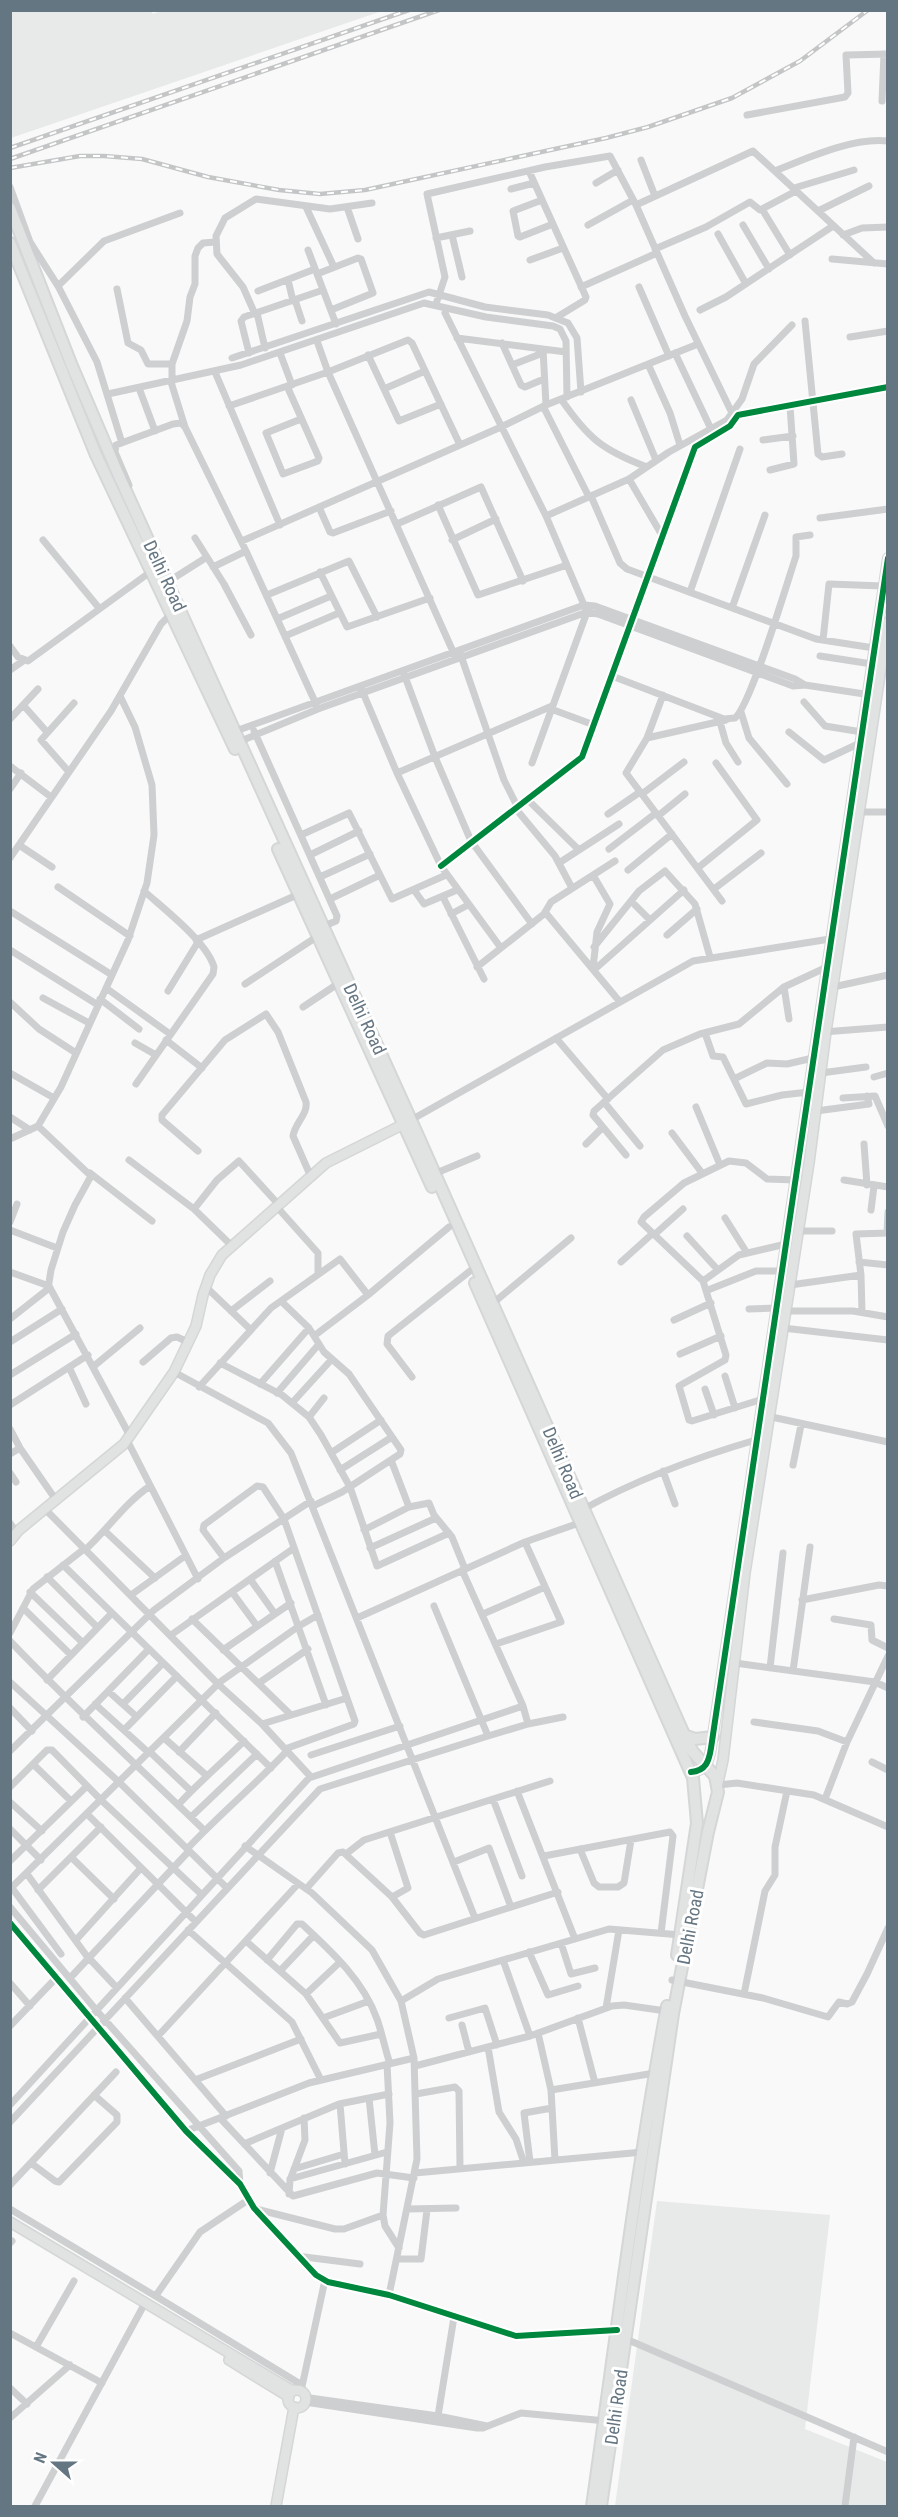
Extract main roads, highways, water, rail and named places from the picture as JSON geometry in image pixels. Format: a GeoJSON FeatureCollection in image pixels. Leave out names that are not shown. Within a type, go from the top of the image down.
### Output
{"type":"FeatureCollection","features":[{"type":"Feature","properties":{"kind":"main road"},"geometry":{"type":"LineString","coordinates":[[10,208],[72,366],[116,469],[128,510]]}},
{"type":"Feature","properties":{"kind":"main road"},"geometry":{"type":"LineString","coordinates":[[10,243],[103,469],[128,510],[234,738],[299,894],[320,931],[339,983],[407,1122],[449,1227],[581,1517],[691,1772],[697,1811],[676,1981],[666,2011],[655,2073],[617,2330],[609,2421],[592,2506]]}},
{"type":"Feature","properties":{"kind":"main road","name":"Delhi Road"},"geometry":{"type":"LineString","coordinates":[[234,738],[407,1122],[434,1174],[544,1417],[581,1517],[684,1735],[693,1752],[706,1765],[718,1784],[676,1981],[626,2339],[609,2421],[601,2506]]}},
{"type":"Feature","properties":{"kind":"main road"},"geometry":{"type":"LineString","coordinates":[[684,1735],[695,1739],[713,1737]]}},
{"type":"Feature","properties":{"kind":"main road"},"geometry":{"type":"LineString","coordinates":[[697,1811],[713,1811]]}},
{"type":"Feature","properties":{"kind":"railway"},"geometry":{"type":"LineString","coordinates":[[10,148],[409,10]]}},
{"type":"Feature","properties":{"kind":"railway"},"geometry":{"type":"LineString","coordinates":[[10,159],[439,10]]}},
{"type":"Feature","properties":{"kind":"railway"},"geometry":{"type":"LineString","coordinates":[[10,168],[80,156],[104,156],[142,159],[208,177],[279,190],[320,194],[365,190],[606,138],[648,127],[732,98],[800,61],[868,10]]}}]}
